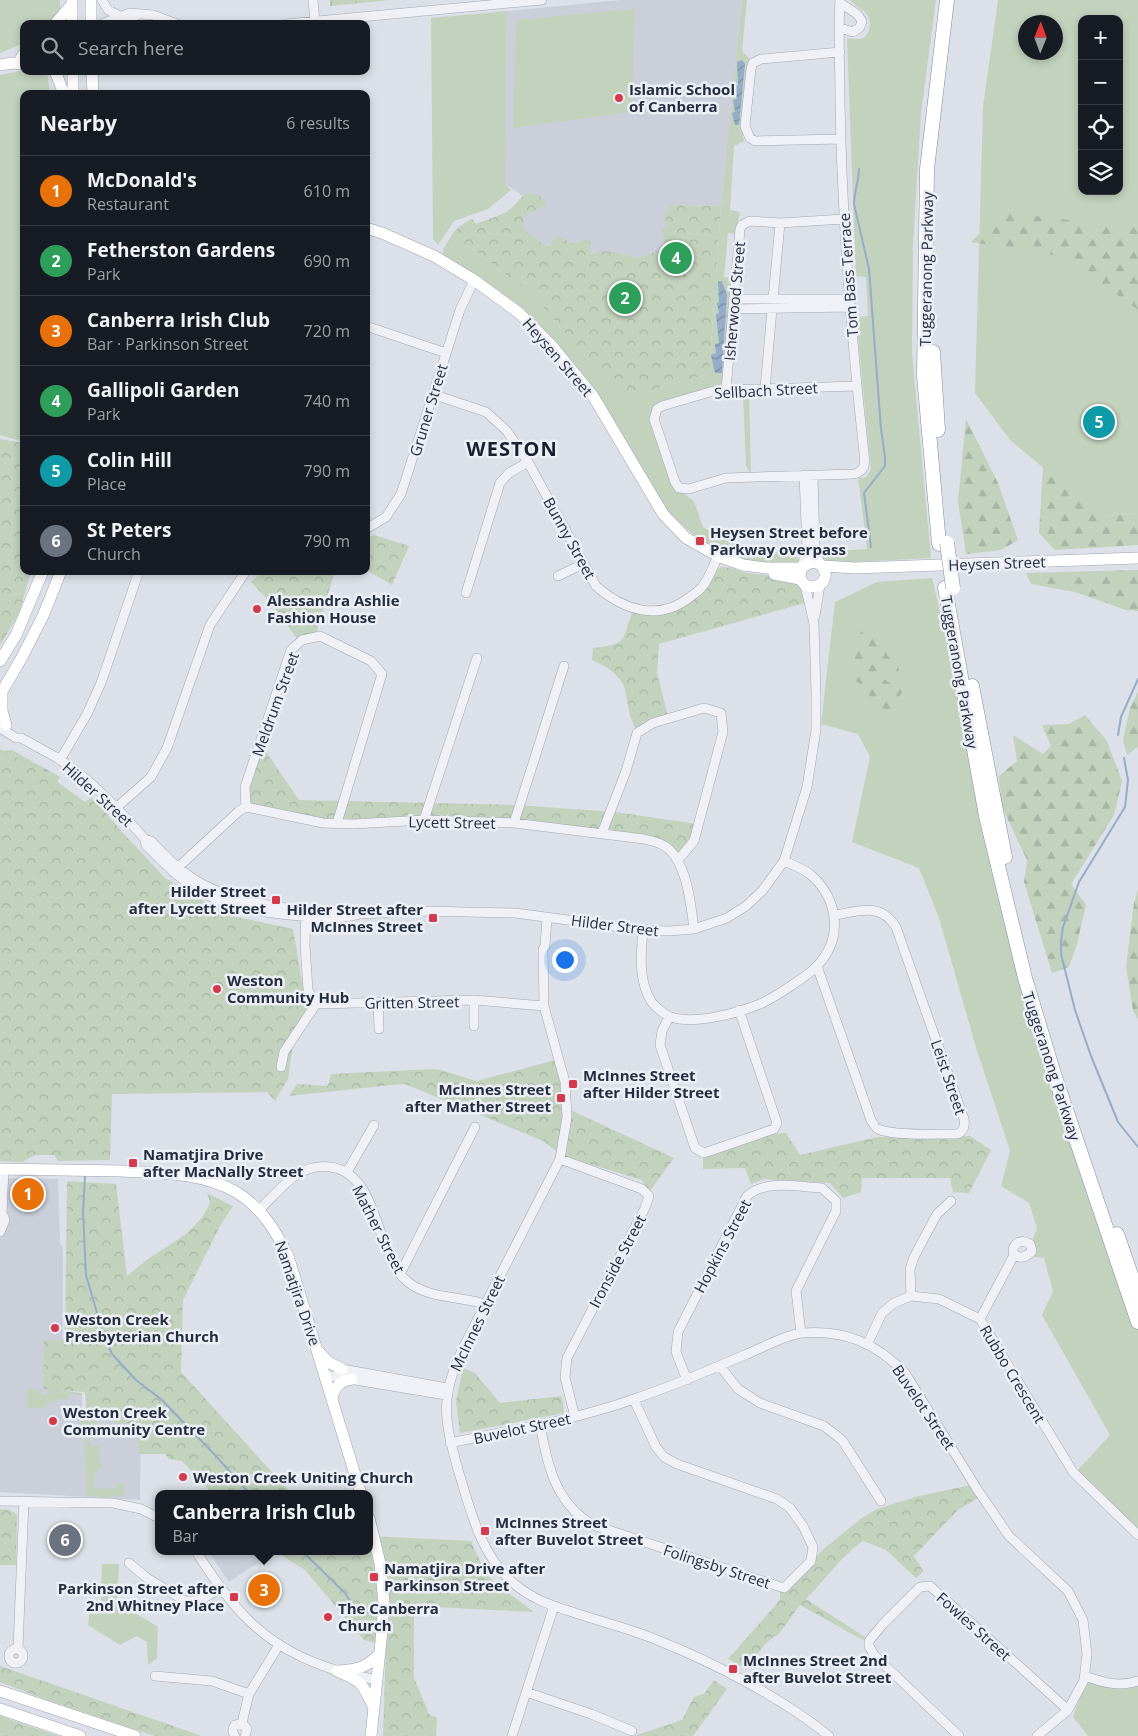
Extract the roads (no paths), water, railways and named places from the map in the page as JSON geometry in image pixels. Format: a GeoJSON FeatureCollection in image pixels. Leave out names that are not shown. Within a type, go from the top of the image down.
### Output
{"type":"FeatureCollection","features":[{"type":"Feature","properties":{"kind":"highway","name":"Tuggeranong Parkway"},"geometry":{"type":"LineString","coordinates":[[946,0],[927,169],[924,376],[949,588],[986,816],[1025,978],[1060,1092],[1138,1322]]}},
{"type":"Feature","properties":{"kind":"highway","name":"Tuggeranong Parkway"},"geometry":{"type":"LineString","coordinates":[[943,544],[932,343],[936,166],[955,0]]}},
{"type":"Feature","properties":{"kind":"highway","name":"Tuggeranong Parkway"},"geometry":{"type":"LineString","coordinates":[[949,588],[1007,869],[1033,977],[1076,1113],[1138,1294]]}},
{"type":"Feature","properties":{"kind":"main road"},"geometry":{"type":"LineString","coordinates":[[91,0],[91,20]]}},
{"type":"Feature","properties":{"kind":"main road"},"geometry":{"type":"LineString","coordinates":[[58,20],[72,2]]}},
{"type":"Feature","properties":{"kind":"main road"},"geometry":{"type":"LineString","coordinates":[[72,2],[72,20]]}},
{"type":"Feature","properties":{"kind":"main road"},"geometry":{"type":"LineString","coordinates":[[0,65],[20,59]]}},
{"type":"Feature","properties":{"kind":"main road"},"geometry":{"type":"LineString","coordinates":[[57,75],[62,90]]}},
{"type":"Feature","properties":{"kind":"main road"},"geometry":{"type":"LineString","coordinates":[[73,75],[73,90]]}},
{"type":"Feature","properties":{"kind":"main road"},"geometry":{"type":"LineString","coordinates":[[92,75],[93,90]]}},
{"type":"Feature","properties":{"kind":"main road","name":"Heysen Street"},"geometry":{"type":"LineString","coordinates":[[370,229],[434,256],[474,280],[519,313],[552,346],[593,396],[663,514],[700,551],[754,572],[802,574],[813,587],[855,568]]}},
{"type":"Feature","properties":{"kind":"main road","name":"Heysen Street"},"geometry":{"type":"LineString","coordinates":[[802,574],[810,562],[821,565],[855,568],[1138,558]]}},
{"type":"Feature","properties":{"kind":"main road"},"geometry":{"type":"LineString","coordinates":[[821,565],[826,574],[822,583]]}},
{"type":"Feature","properties":{"kind":"main road"},"geometry":{"type":"LineString","coordinates":[[0,661],[16,635],[41,575]]}},
{"type":"Feature","properties":{"kind":"main road"},"geometry":{"type":"LineString","coordinates":[[2,727],[1,693],[43,616],[59,575]]}},
{"type":"Feature","properties":{"kind":"main road","name":"Namatjira Drive"},"geometry":{"type":"LineString","coordinates":[[2,1169],[95,1170],[187,1175],[222,1185],[238,1193],[259,1210],[277,1234],[288,1256],[360,1490]]}},
{"type":"Feature","properties":{"kind":"main road"},"geometry":{"type":"LineString","coordinates":[[318,1350],[328,1362],[342,1369]]}},
{"type":"Feature","properties":{"kind":"main road"},"geometry":{"type":"LineString","coordinates":[[332,1399],[333,1393],[341,1382],[352,1378]]}},
{"type":"Feature","properties":{"kind":"main road"},"geometry":{"type":"LineString","coordinates":[[371,1736],[384,1602],[380,1563],[373,1534]]}},
{"type":"Feature","properties":{"kind":"main road"},"geometry":{"type":"LineString","coordinates":[[337,1671],[363,1668],[380,1654]]}},
{"type":"Feature","properties":{"kind":"main road"},"geometry":{"type":"LineString","coordinates":[[337,1671],[358,1680],[366,1688],[374,1708]]}},
{"type":"Feature","properties":{"kind":"main road"},"geometry":{"type":"LineString","coordinates":[[0,1691],[135,1736]]}},
{"type":"Feature","properties":{"kind":"main road"},"geometry":{"type":"LineString","coordinates":[[0,1709],[80,1736]]}},
{"type":"Feature","properties":{"kind":"street"},"geometry":{"type":"LineString","coordinates":[[102,0],[108,10],[120,20],[130,13],[153,15],[166,20]]}},
{"type":"Feature","properties":{"kind":"street"},"geometry":{"type":"LineString","coordinates":[[314,0],[315,20]]}},
{"type":"Feature","properties":{"kind":"street"},"geometry":{"type":"LineString","coordinates":[[326,20],[542,0]]}},
{"type":"Feature","properties":{"kind":"street","name":"Tom Bass Terrace"},"geometry":{"type":"LineString","coordinates":[[840,2],[857,14],[862,21],[860,28],[853,32],[840,28]]}},
{"type":"Feature","properties":{"kind":"street","name":"Tom Bass Terrace"},"geometry":{"type":"LineString","coordinates":[[808,475],[854,474],[864,468],[844,219],[841,139],[840,2]]}},
{"type":"Feature","properties":{"kind":"street"},"geometry":{"type":"LineString","coordinates":[[840,52],[761,59],[753,62],[746,126],[750,138],[755,141],[841,139]]}},
{"type":"Feature","properties":{"kind":"street","name":"Isherwood Street"},"geometry":{"type":"LineString","coordinates":[[726,390],[740,229],[742,225],[750,221],[780,223],[844,219]]}},
{"type":"Feature","properties":{"kind":"street"},"geometry":{"type":"LineString","coordinates":[[765,389],[780,223]]}},
{"type":"Feature","properties":{"kind":"street","name":"Gruner Street"},"geometry":{"type":"LineString","coordinates":[[370,527],[386,517],[401,494],[460,310],[474,280]]}},
{"type":"Feature","properties":{"kind":"street"},"geometry":{"type":"LineString","coordinates":[[734,299],[772,304]]}},
{"type":"Feature","properties":{"kind":"street"},"geometry":{"type":"LineString","coordinates":[[733,309],[772,304],[850,303]]}},
{"type":"Feature","properties":{"kind":"street"},"geometry":{"type":"LineString","coordinates":[[370,327],[446,353]]}},
{"type":"Feature","properties":{"kind":"street","name":"Sellbach Street"},"geometry":{"type":"LineString","coordinates":[[808,475],[726,478],[688,489],[679,488],[675,482],[654,419],[657,409],[710,392],[726,390],[857,386]]}},
{"type":"Feature","properties":{"kind":"street","name":"Bunny Street"},"geometry":{"type":"LineString","coordinates":[[432,394],[486,412],[507,431],[528,462],[596,586],[610,598],[630,608],[649,612],[668,609],[683,603],[702,587],[717,559]]}},
{"type":"Feature","properties":{"kind":"street"},"geometry":{"type":"LineString","coordinates":[[466,593],[500,483],[508,473],[528,462]]}},
{"type":"Feature","properties":{"kind":"street"},"geometry":{"type":"LineString","coordinates":[[808,475],[815,548],[821,565]]}},
{"type":"Feature","properties":{"kind":"street"},"geometry":{"type":"LineString","coordinates":[[802,574],[807,548],[808,475]]}},
{"type":"Feature","properties":{"kind":"street"},"geometry":{"type":"LineString","coordinates":[[558,576],[583,564]]}},
{"type":"Feature","properties":{"kind":"street","name":"Hilder Street"},"geometry":{"type":"LineString","coordinates":[[802,574],[814,624]]}},
{"type":"Feature","properties":{"kind":"street"},"geometry":{"type":"LineString","coordinates":[[60,760],[87,714],[101,682],[138,575]]}},
{"type":"Feature","properties":{"kind":"street"},"geometry":{"type":"LineString","coordinates":[[117,807],[151,777],[167,748],[210,625],[243,575]]}},
{"type":"Feature","properties":{"kind":"street","name":"Hilder Street"},"geometry":{"type":"LineString","coordinates":[[2,727],[20,735],[60,760],[117,807],[145,839],[146,845],[198,890],[233,906],[305,913],[349,910],[359,914],[423,910],[515,913],[643,930],[669,931],[694,929],[727,918],[746,906],[762,891],[784,861],[808,787],[816,730],[814,624],[822,583]]}},
{"type":"Feature","properties":{"kind":"street","name":"Meldrum Street"},"geometry":{"type":"LineString","coordinates":[[246,807],[244,787],[292,650],[302,640],[320,636],[371,661],[382,674],[337,823]]}},
{"type":"Feature","properties":{"kind":"street"},"geometry":{"type":"LineString","coordinates":[[424,820],[477,658]]}},
{"type":"Feature","properties":{"kind":"street"},"geometry":{"type":"LineString","coordinates":[[514,823],[564,666]]}},
{"type":"Feature","properties":{"kind":"street"},"geometry":{"type":"LineString","coordinates":[[602,833],[626,771],[636,733],[652,723],[704,708],[720,713],[723,732],[694,841],[678,860]]}},
{"type":"Feature","properties":{"kind":"street"},"geometry":{"type":"LineString","coordinates":[[175,870],[246,807]]}},
{"type":"Feature","properties":{"kind":"street","name":"Lycett Street"},"geometry":{"type":"LineString","coordinates":[[246,807],[323,823],[424,820],[514,823],[602,833],[660,843],[668,848],[678,860],[686,886],[694,929]]}},
{"type":"Feature","properties":{"kind":"street"},"geometry":{"type":"LineString","coordinates":[[643,930],[642,979],[652,1002],[669,1017],[686,1020],[709,1018],[761,1004],[817,966],[826,954],[836,924],[835,915],[824,889],[810,874],[784,861]]}},
{"type":"Feature","properties":{"kind":"street","name":"Leist Street"},"geometry":{"type":"LineString","coordinates":[[817,966],[871,1120],[875,1126],[878,1129],[895,1132],[958,1134],[962,1131],[964,1119],[896,927],[890,918],[880,912],[869,910],[835,915]]}},
{"type":"Feature","properties":{"kind":"street"},"geometry":{"type":"LineString","coordinates":[[281,1067],[284,1052],[316,1004],[308,990],[305,913]]}},
{"type":"Feature","properties":{"kind":"street","name":"McInnes Street"},"geometry":{"type":"LineString","coordinates":[[543,916],[545,946],[543,950],[544,1006],[565,1082],[567,1117],[565,1136],[560,1159],[455,1362],[447,1392],[446,1414],[450,1443],[474,1521],[489,1555],[517,1586],[537,1600],[656,1640],[702,1660],[776,1700],[829,1736]]}},
{"type":"Feature","properties":{"kind":"street"},"geometry":{"type":"LineString","coordinates":[[474,1000],[474,1026]]}},
{"type":"Feature","properties":{"kind":"street","name":"Gritten Street"},"geometry":{"type":"LineString","coordinates":[[316,1004],[474,1000],[544,1006]]}},
{"type":"Feature","properties":{"kind":"street"},"geometry":{"type":"LineString","coordinates":[[378,1002],[379,1029]]}},
{"type":"Feature","properties":{"kind":"street"},"geometry":{"type":"LineString","coordinates":[[669,1017],[662,1031],[660,1045],[696,1148],[704,1153],[774,1129],[778,1123],[739,1010]]}},
{"type":"Feature","properties":{"kind":"street"},"geometry":{"type":"LineString","coordinates":[[347,1172],[374,1125]]}},
{"type":"Feature","properties":{"kind":"street"},"geometry":{"type":"LineString","coordinates":[[400,1274],[476,1127]]}},
{"type":"Feature","properties":{"kind":"street","name":"Ironside Street"},"geometry":{"type":"LineString","coordinates":[[560,1159],[642,1189],[649,1196],[645,1208],[567,1358],[565,1377],[575,1417]]}},
{"type":"Feature","properties":{"kind":"street","name":"Mather Street"},"geometry":{"type":"LineString","coordinates":[[259,1210],[294,1176],[308,1168],[325,1166],[347,1172],[359,1183],[366,1195],[387,1249],[400,1274],[407,1281],[420,1290],[474,1300],[485,1304]]}},
{"type":"Feature","properties":{"kind":"street"},"geometry":{"type":"LineString","coordinates":[[2,1169],[2,1221]]}},
{"type":"Feature","properties":{"kind":"street","name":"Hopkins Street"},"geometry":{"type":"LineString","coordinates":[[687,1380],[676,1352],[678,1332],[747,1196],[753,1191],[766,1186],[822,1188],[836,1201],[836,1212],[796,1291],[802,1333]]}},
{"type":"Feature","properties":{"kind":"street"},"geometry":{"type":"LineString","coordinates":[[868,1343],[882,1313],[894,1303],[911,1296],[910,1269],[914,1257],[937,1214],[951,1201]]}},
{"type":"Feature","properties":{"kind":"street"},"geometry":{"type":"LineString","coordinates":[[980,1319],[1014,1255]]}},
{"type":"Feature","properties":{"kind":"street","name":"Rubbo Crescent"},"geometry":{"type":"LineString","coordinates":[[911,1296],[939,1299],[980,1319],[1073,1472],[1138,1535]]}},
{"type":"Feature","properties":{"kind":"street","name":"Buvelot Street"},"geometry":{"type":"LineString","coordinates":[[450,1443],[575,1417],[634,1400],[687,1380],[774,1342],[802,1333],[845,1336],[868,1343],[891,1359],[905,1373],[977,1489],[1009,1536],[1068,1591],[1083,1620],[1086,1654],[1085,1676],[1077,1696],[1068,1710],[1037,1736]]}},
{"type":"Feature","properties":{"kind":"street"},"geometry":{"type":"LineString","coordinates":[[720,1366],[738,1389],[760,1403],[824,1426],[842,1440],[881,1501]]}},
{"type":"Feature","properties":{"kind":"street"},"geometry":{"type":"LineString","coordinates":[[323,1370],[342,1369],[447,1392]]}},
{"type":"Feature","properties":{"kind":"street"},"geometry":{"type":"LineString","coordinates":[[323,1370],[352,1378],[447,1392]]}},
{"type":"Feature","properties":{"kind":"street","name":"Folingsby Street"},"geometry":{"type":"LineString","coordinates":[[540,1424],[546,1459],[555,1485],[574,1511],[583,1519],[593,1525],[784,1588],[811,1561],[813,1547],[803,1526],[790,1508],[777,1499],[678,1464],[664,1456],[656,1447],[634,1400]]}},
{"type":"Feature","properties":{"kind":"street"},"geometry":{"type":"LineString","coordinates":[[0,1501],[113,1503],[141,1509],[155,1516]]}},
{"type":"Feature","properties":{"kind":"street"},"geometry":{"type":"LineString","coordinates":[[18,1648],[24,1501]]}},
{"type":"Feature","properties":{"kind":"street"},"geometry":{"type":"LineString","coordinates":[[199,1555],[234,1606],[262,1632],[279,1644],[296,1655],[337,1671],[377,1680]]}},
{"type":"Feature","properties":{"kind":"street"},"geometry":{"type":"LineString","coordinates":[[129,1563],[147,1578],[186,1601],[200,1600],[220,1588]]}},
{"type":"Feature","properties":{"kind":"street","name":"Fowles Street"},"geometry":{"type":"LineString","coordinates":[[959,1736],[874,1655],[869,1646],[869,1641],[882,1625],[920,1587],[930,1586],[1068,1710]]}},
{"type":"Feature","properties":{"kind":"street"},"geometry":{"type":"LineString","coordinates":[[512,1736],[554,1606]]}},
{"type":"Feature","properties":{"kind":"street"},"geometry":{"type":"LineString","coordinates":[[242,1723],[249,1694],[279,1644]]}},
{"type":"Feature","properties":{"kind":"street"},"geometry":{"type":"LineString","coordinates":[[155,1676],[212,1681],[249,1694]]}},
{"type":"Feature","properties":{"kind":"street"},"geometry":{"type":"LineString","coordinates":[[1085,1676],[1104,1683],[1124,1685],[1138,1681]]}},
{"type":"Feature","properties":{"kind":"street"},"geometry":{"type":"LineString","coordinates":[[526,1692],[591,1714],[632,1731]]}},
{"type":"Feature","properties":{"kind":"street"},"geometry":{"type":"LineString","coordinates":[[235,1736],[233,1728],[238,1723],[242,1723]]}},
{"type":"Feature","properties":{"kind":"street"},"geometry":{"type":"LineString","coordinates":[[242,1723],[247,1729],[245,1736]]}},
{"type":"Feature","properties":{"kind":"water"},"geometry":{"type":"Polygon","coordinates":[[[742,60],[745,64],[739,125],[735,125],[732,113],[735,112],[733,100],[737,99],[735,86],[738,85],[737,62],[742,60]]]}},
{"type":"Feature","properties":{"kind":"water"},"geometry":{"type":"Polygon","coordinates":[[[722,281],[727,295],[722,373],[715,373],[711,355],[716,353],[715,344],[719,343],[716,314],[719,313],[717,303],[719,302],[718,282],[722,281]]]}},
{"type":"Feature","properties":{"kind":"waterway"},"geometry":{"type":"LineString","coordinates":[[859,169],[854,204],[869,269],[881,429],[885,457],[885,466],[864,493],[871,547]]}},
{"type":"Feature","properties":{"kind":"waterway"},"geometry":{"type":"LineString","coordinates":[[1118,735],[1121,717],[1138,679]]}},
{"type":"Feature","properties":{"kind":"waterway"},"geometry":{"type":"LineString","coordinates":[[1124,758],[1128,780],[1125,807],[1079,882],[1063,927],[1061,954],[1075,1010],[1091,1056],[1118,1122],[1138,1147]]}},
{"type":"Feature","properties":{"kind":"waterway"},"geometry":{"type":"LineString","coordinates":[[85,1175],[83,1212],[86,1275],[104,1337],[112,1354],[136,1380],[162,1400],[246,1490]]}},
{"type":"Feature","properties":{"kind":"waterway"},"geometry":{"type":"LineString","coordinates":[[306,1555],[345,1593],[358,1614]]}},
{"type":"Feature","properties":{"kind":"place","name":"Islamic School of Canberra"},"geometry":{"type":"Point","coordinates":[619,98]}},
{"type":"Feature","properties":{"kind":"place","name":"Gallipoli Garden"},"geometry":{"type":"Point","coordinates":[676,258]}},
{"type":"Feature","properties":{"kind":"place","name":"Fetherston Gardens"},"geometry":{"type":"Point","coordinates":[625,298]}},
{"type":"Feature","properties":{"kind":"place","name":"Colin Hill"},"geometry":{"type":"Point","coordinates":[1099,422]}},
{"type":"Feature","properties":{"kind":"place","name":"Heysen Street before Parkway overpass"},"geometry":{"type":"Point","coordinates":[700,541]}},
{"type":"Feature","properties":{"kind":"place","name":"Alessandra Ashlie Fashion House"},"geometry":{"type":"Point","coordinates":[257,609]}},
{"type":"Feature","properties":{"kind":"place","name":"Hilder Street after Lycett Street"},"geometry":{"type":"Point","coordinates":[276,900]}},
{"type":"Feature","properties":{"kind":"place","name":"Hilder Street after McInnes Street"},"geometry":{"type":"Point","coordinates":[433,918]}},
{"type":"Feature","properties":{"kind":"place","name":"Weston Community Hub"},"geometry":{"type":"Point","coordinates":[217,989]}},
{"type":"Feature","properties":{"kind":"place","name":"McInnes Street after Hilder Street"},"geometry":{"type":"Point","coordinates":[573,1084]}},
{"type":"Feature","properties":{"kind":"place","name":"McInnes Street after Mather Street"},"geometry":{"type":"Point","coordinates":[561,1098]}},
{"type":"Feature","properties":{"kind":"place","name":"Namatjira Drive after MacNally Street"},"geometry":{"type":"Point","coordinates":[133,1163]}},
{"type":"Feature","properties":{"kind":"place","name":"McDonald's"},"geometry":{"type":"Point","coordinates":[28,1194]}},
{"type":"Feature","properties":{"kind":"place","name":"Weston Creek Presbyterian Church"},"geometry":{"type":"Point","coordinates":[55,1328]}},
{"type":"Feature","properties":{"kind":"place","name":"Weston Creek Community Centre"},"geometry":{"type":"Point","coordinates":[53,1421]}},
{"type":"Feature","properties":{"kind":"place","name":"Weston Creek Uniting Church"},"geometry":{"type":"Point","coordinates":[183,1477]}},
{"type":"Feature","properties":{"kind":"place","name":"McInnes Street after Buvelot Street"},"geometry":{"type":"Point","coordinates":[485,1531]}},
{"type":"Feature","properties":{"kind":"place","name":"St Peters"},"geometry":{"type":"Point","coordinates":[65,1540]}},
{"type":"Feature","properties":{"kind":"place","name":"Namatjira Drive after Parkinson Street"},"geometry":{"type":"Point","coordinates":[374,1577]}},
{"type":"Feature","properties":{"kind":"place","name":"Canberra Irish Club"},"geometry":{"type":"Point","coordinates":[264,1590]}},
{"type":"Feature","properties":{"kind":"place","name":"Parkinson Street after 2nd Whitney Place"},"geometry":{"type":"Point","coordinates":[234,1597]}},
{"type":"Feature","properties":{"kind":"place","name":"The Canberra Church"},"geometry":{"type":"Point","coordinates":[328,1617]}},
{"type":"Feature","properties":{"kind":"place","name":"McInnes Street 2nd after Buvelot Street"},"geometry":{"type":"Point","coordinates":[733,1669]}},
{"type":"Feature","properties":{"kind":"district","name":"WESTON"},"geometry":{"type":"Point","coordinates":[512,448]}}]}
